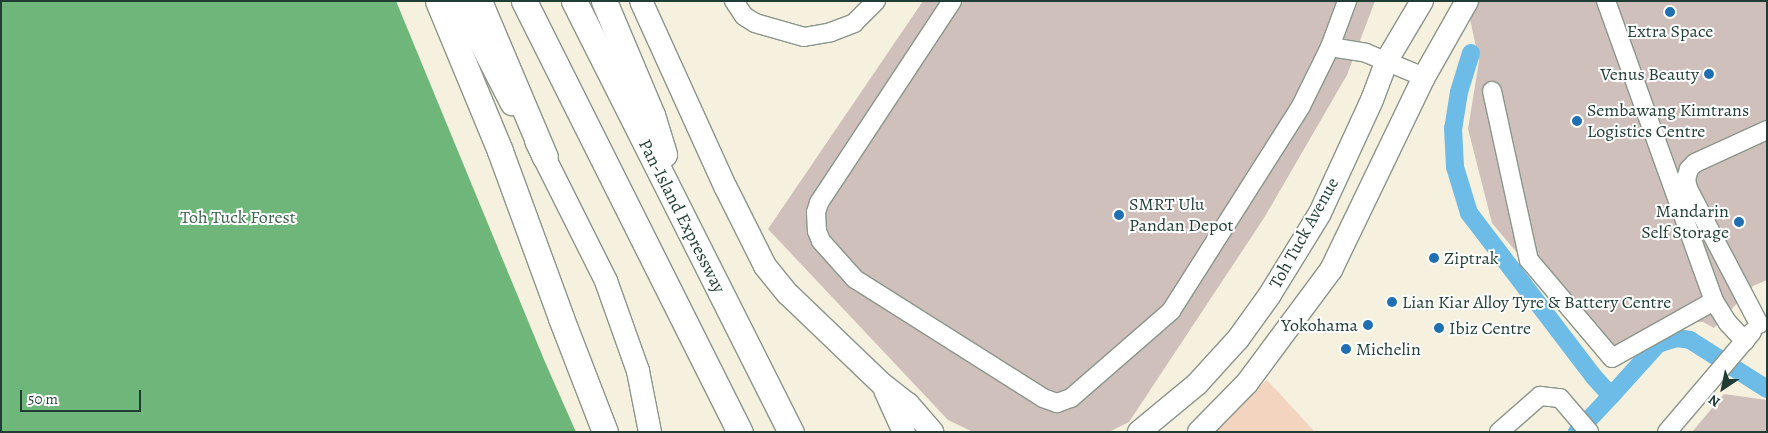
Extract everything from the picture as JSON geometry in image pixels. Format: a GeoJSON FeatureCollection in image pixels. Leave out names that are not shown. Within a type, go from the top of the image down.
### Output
{"type":"FeatureCollection","features":[{"type":"Feature","properties":{"kind":"highway"},"geometry":{"type":"LineString","coordinates":[[438,1],[500,151],[605,432]]}},
{"type":"Feature","properties":{"kind":"highway"},"geometry":{"type":"LineString","coordinates":[[479,1],[545,157]]}},
{"type":"Feature","properties":{"kind":"highway"},"geometry":{"type":"LineString","coordinates":[[524,1],[740,432]]}},
{"type":"Feature","properties":{"kind":"highway","name":"Pan-Island Expressway"},"geometry":{"type":"LineString","coordinates":[[574,1],[791,432]]}},
{"type":"Feature","properties":{"kind":"highway"},"geometry":{"type":"LineString","coordinates":[[604,1],[652,115],[669,170],[674,201]]}},
{"type":"Feature","properties":{"kind":"main road"},"geometry":{"type":"LineString","coordinates":[[459,1],[512,104],[545,157],[606,281],[638,371],[650,432]]}},
{"type":"Feature","properties":{"kind":"main road"},"geometry":{"type":"LineString","coordinates":[[641,1],[730,197],[765,266],[788,294],[882,384],[908,404],[932,432]]}},
{"type":"Feature","properties":{"kind":"main road","name":"Toh Tuck Avenue"},"geometry":{"type":"LineString","coordinates":[[1140,432],[1197,384],[1238,339],[1269,296],[1320,213],[1372,100],[1387,60],[1422,1]]}},
{"type":"Feature","properties":{"kind":"main road"},"geometry":{"type":"LineString","coordinates":[[1200,432],[1247,383],[1331,270],[1424,77],[1467,1]]}},
{"type":"Feature","properties":{"kind":"main road"},"geometry":{"type":"LineString","coordinates":[[882,384],[904,432]]}},
{"type":"Feature","properties":{"kind":"street"},"geometry":{"type":"LineString","coordinates":[[734,1],[744,16],[755,23],[804,37],[831,32],[854,23],[876,1]]}},
{"type":"Feature","properties":{"kind":"street"},"geometry":{"type":"LineString","coordinates":[[952,1],[819,203],[816,212],[817,231],[821,241],[848,273],[860,282],[1043,398],[1057,403],[1071,398],[1171,311],[1301,106],[1330,47],[1346,1]]}},
{"type":"Feature","properties":{"kind":"street"},"geometry":{"type":"LineString","coordinates":[[1606,1],[1714,301],[1740,347]]}},
{"type":"Feature","properties":{"kind":"street"},"geometry":{"type":"LineString","coordinates":[[1330,47],[1366,53],[1387,60],[1424,77]]}},
{"type":"Feature","properties":{"kind":"street"},"geometry":{"type":"LineString","coordinates":[[1492,91],[1530,260],[1612,358],[1714,301]]}},
{"type":"Feature","properties":{"kind":"street"},"geometry":{"type":"LineString","coordinates":[[1667,432],[1710,384],[1763,319],[1688,189],[1686,178],[1689,168],[1694,163],[1767,130]]}},
{"type":"Feature","properties":{"kind":"street"},"geometry":{"type":"LineString","coordinates":[[1499,432],[1540,396],[1560,398],[1584,426]]}},
{"type":"Feature","properties":{"kind":"shaded area"},"geometry":{"type":"Polygon","coordinates":[[[923,1],[1375,1],[1347,75],[1264,218],[1129,422],[1109,432],[973,432],[948,420],[768,229],[923,1]]]}},
{"type":"Feature","properties":{"kind":"shaded area"},"geometry":{"type":"Polygon","coordinates":[[[1474,1],[1767,1],[1767,280],[1753,286],[1714,328],[1703,322],[1675,322],[1613,367],[1492,223],[1468,129],[1479,61],[1468,10],[1474,1]]]}},
{"type":"Feature","properties":{"kind":"shaded area"},"geometry":{"type":"Polygon","coordinates":[[[1267,380],[1315,432],[1210,432],[1267,380]]]}},
{"type":"Feature","properties":{"kind":"shaded area"},"geometry":{"type":"Polygon","coordinates":[[[1724,394],[1767,400],[1767,432],[1692,432],[1724,394]]]}},
{"type":"Feature","properties":{"kind":"green space","name":"Toh Tuck Forest"},"geometry":{"type":"Polygon","coordinates":[[[1,1],[396,1],[545,362],[576,432],[1,432],[1,1]]]}},
{"type":"Feature","properties":{"kind":"waterway"},"geometry":{"type":"LineString","coordinates":[[1471,53],[1459,92],[1453,128],[1455,167],[1469,213],[1594,377],[1611,396],[1658,344],[1676,338],[1690,340],[1767,389]]}},
{"type":"Feature","properties":{"kind":"waterway"},"geometry":{"type":"LineString","coordinates":[[1577,432],[1611,396]]}},
{"type":"Feature","properties":{"kind":"place","name":"Extra Space"},"geometry":{"type":"Point","coordinates":[1670,12]}},
{"type":"Feature","properties":{"kind":"place","name":"Venus Beauty"},"geometry":{"type":"Point","coordinates":[1709,74]}},
{"type":"Feature","properties":{"kind":"place","name":"Sembawang Kimtrans Logistics Centre"},"geometry":{"type":"Point","coordinates":[1577,121]}},
{"type":"Feature","properties":{"kind":"place","name":"SMRT Ulu Pandan Depot"},"geometry":{"type":"Point","coordinates":[1119,215]}},
{"type":"Feature","properties":{"kind":"place","name":"Mandarin Self Storage"},"geometry":{"type":"Point","coordinates":[1739,222]}},
{"type":"Feature","properties":{"kind":"place","name":"Ziptrak"},"geometry":{"type":"Point","coordinates":[1434,258]}},
{"type":"Feature","properties":{"kind":"place","name":"Lian Kiar Alloy Tyre & Battery Centre"},"geometry":{"type":"Point","coordinates":[1392,302]}},
{"type":"Feature","properties":{"kind":"place","name":"Yokohama"},"geometry":{"type":"Point","coordinates":[1368,325]}},
{"type":"Feature","properties":{"kind":"place","name":"Ibiz Centre"},"geometry":{"type":"Point","coordinates":[1439,328]}},
{"type":"Feature","properties":{"kind":"place","name":"Michelin"},"geometry":{"type":"Point","coordinates":[1346,349]}}]}
